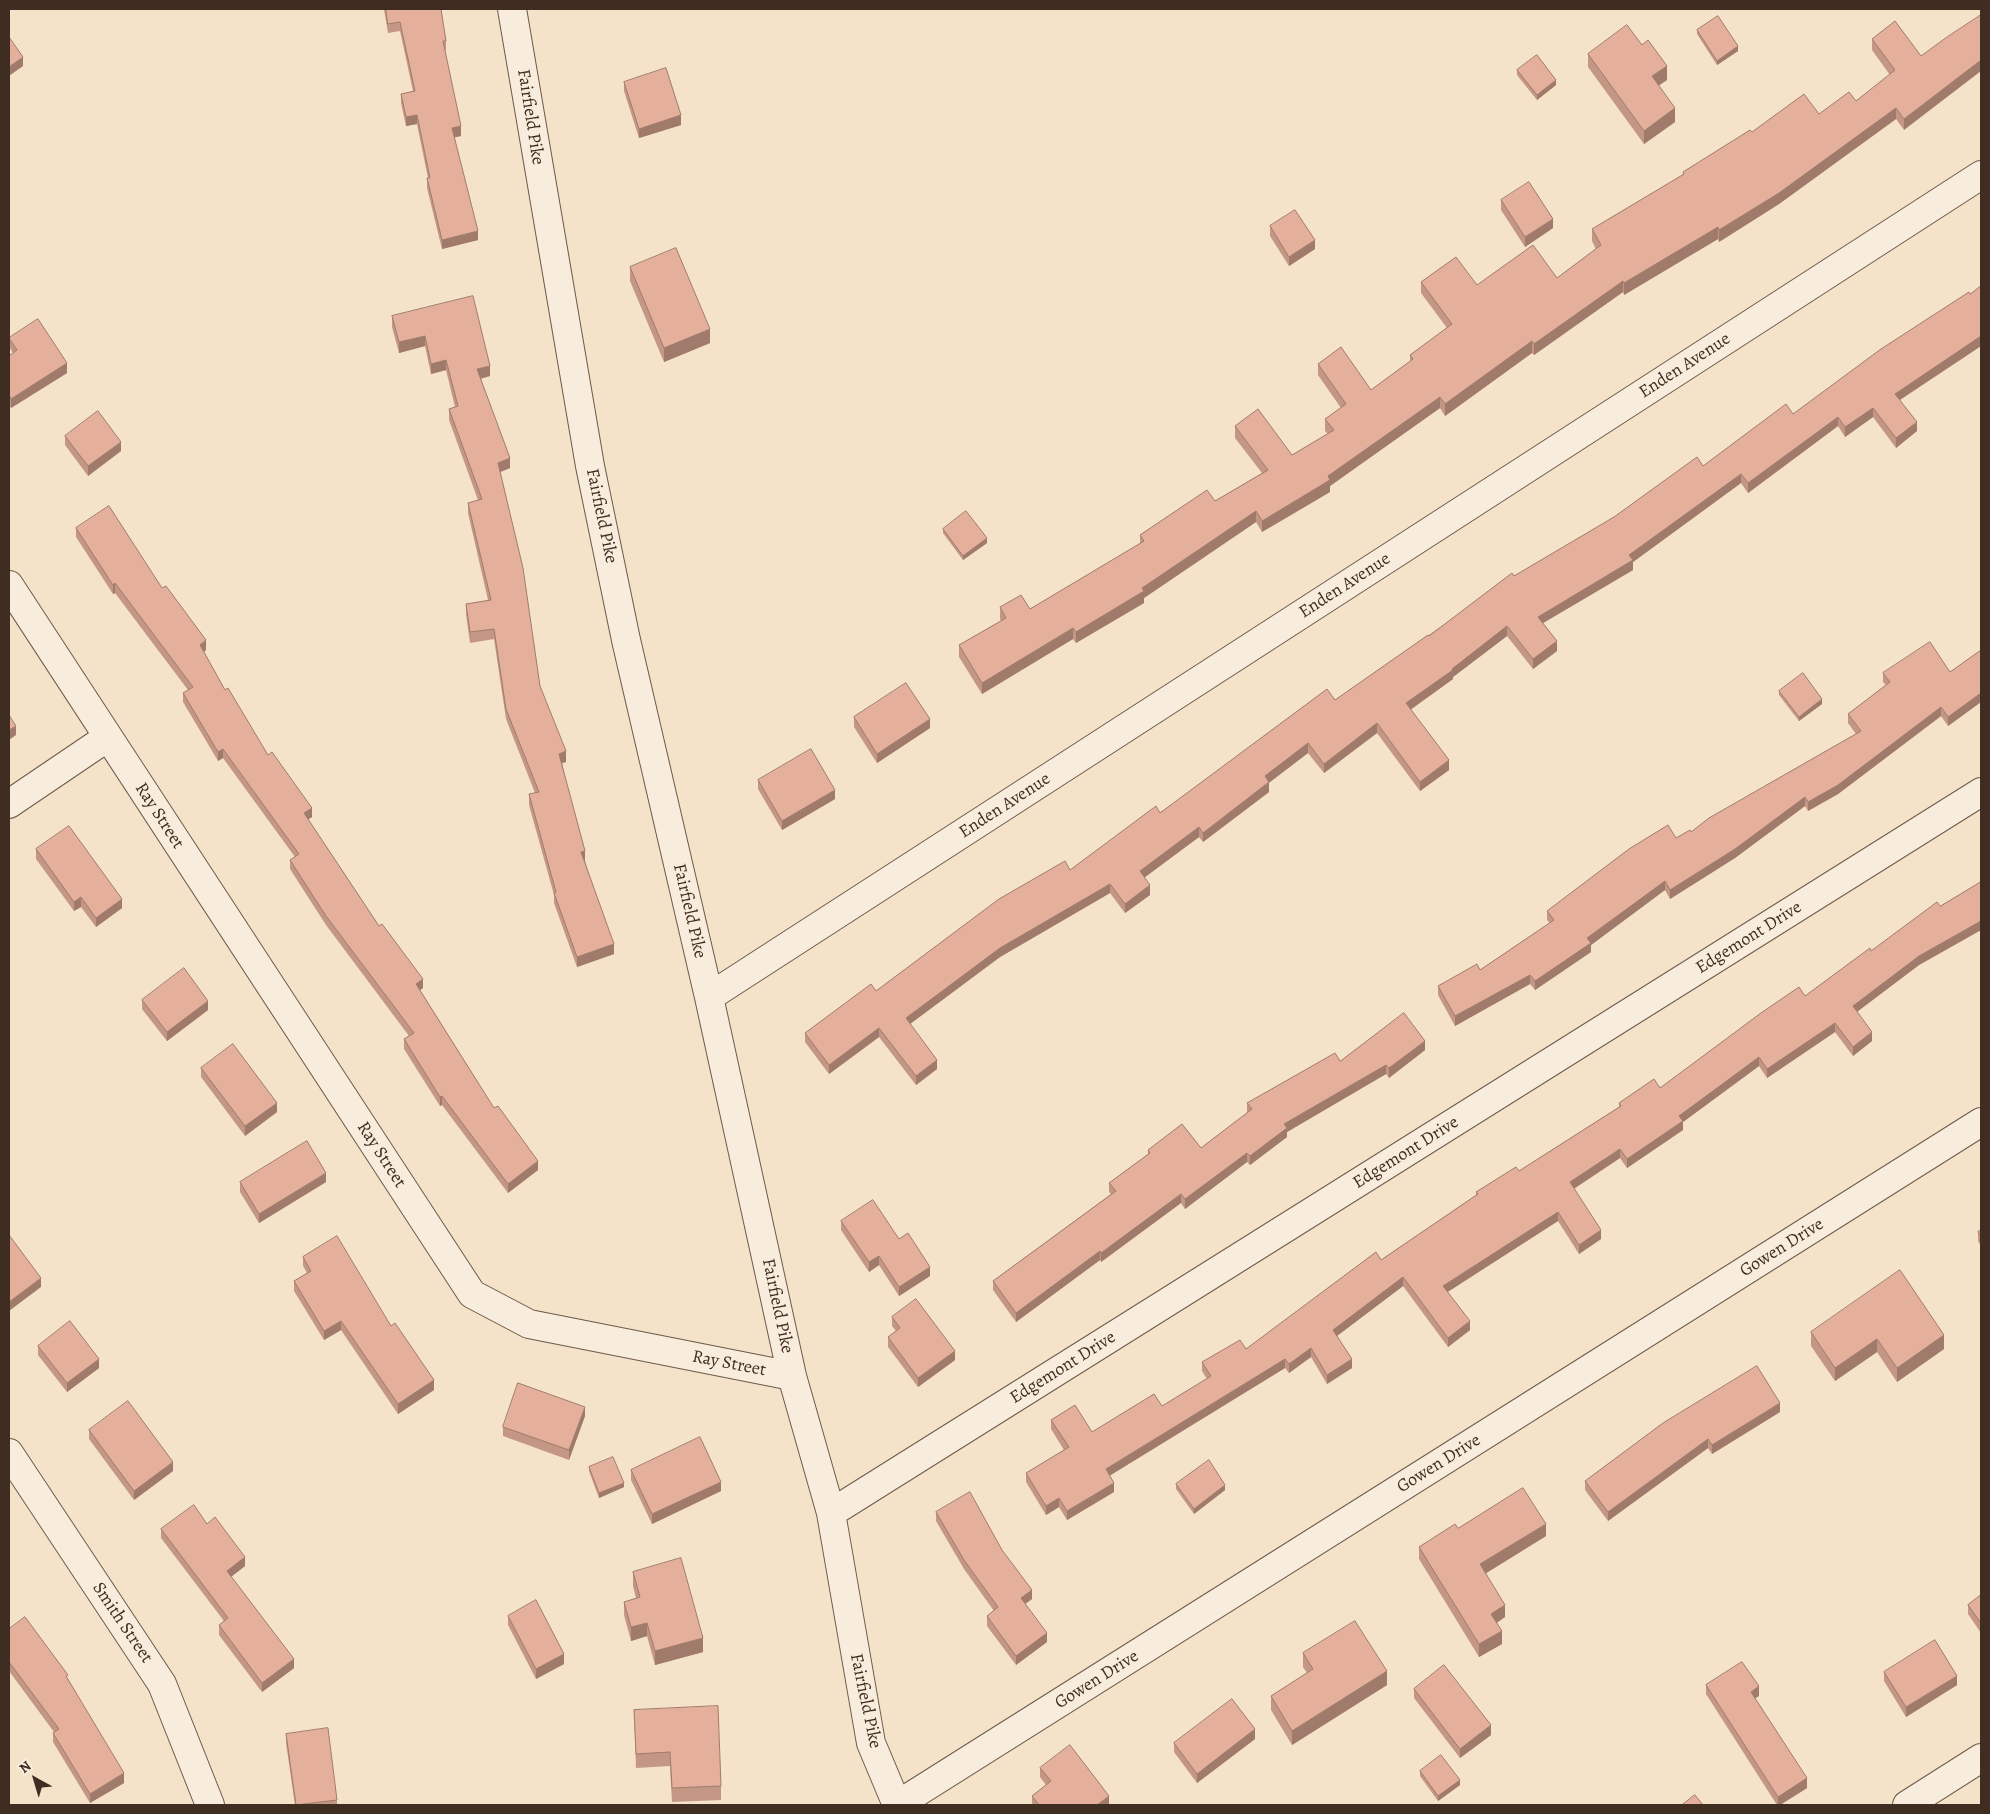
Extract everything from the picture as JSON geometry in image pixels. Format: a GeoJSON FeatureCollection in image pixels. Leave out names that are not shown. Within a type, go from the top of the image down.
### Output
{"type":"FeatureCollection","features":[{"type":"Feature","properties":{"kind":"street","name":"Fairfield Pike"},"geometry":{"type":"LineString","coordinates":[[512,9],[590,466],[626,640],[709,997],[792,1376],[832,1513],[871,1742],[897,1805]]}},
{"type":"Feature","properties":{"kind":"street","name":"Enden Avenue"},"geometry":{"type":"LineString","coordinates":[[709,997],[1981,175]]}},
{"type":"Feature","properties":{"kind":"street","name":"Ray Street"},"geometry":{"type":"LineString","coordinates":[[9,585],[472,1294],[529,1324],[792,1376]]}},
{"type":"Feature","properties":{"kind":"street"},"geometry":{"type":"LineString","coordinates":[[9,804],[108,737]]}},
{"type":"Feature","properties":{"kind":"street","name":"Edgemont Drive"},"geometry":{"type":"LineString","coordinates":[[832,1513],[1981,792]]}},
{"type":"Feature","properties":{"kind":"street","name":"Gowen Drive"},"geometry":{"type":"LineString","coordinates":[[897,1805],[1981,1122]]}},
{"type":"Feature","properties":{"kind":"street","name":"Smith Street"},"geometry":{"type":"LineString","coordinates":[[9,1453],[162,1684],[210,1805]]}},
{"type":"Feature","properties":{"kind":"street"},"geometry":{"type":"LineString","coordinates":[[1907,1805],[1981,1758]]}},
{"type":"Feature","properties":{"kind":"building"},"geometry":{"type":"Polygon","coordinates":[[[386,9],[441,9],[446,41],[443,41],[461,126],[452,128],[478,231],[442,240],[427,178],[430,178],[417,115],[406,117],[401,94],[415,91],[400,22],[388,24],[386,9]]]}},
{"type":"Feature","properties":{"kind":"building"},"geometry":{"type":"Polygon","coordinates":[[[1981,15],[1981,60],[1904,119],[1896,108],[1779,193],[1719,230],[1718,227],[1624,283],[1623,281],[1534,344],[1532,341],[1445,404],[1440,397],[1328,476],[1330,480],[1262,521],[1256,511],[1142,588],[1144,591],[1076,632],[1073,628],[982,683],[959,645],[1006,618],[1000,607],[1021,595],[1030,609],[1144,541],[1140,535],[1207,490],[1215,501],[1268,470],[1235,426],[1258,409],[1292,455],[1334,430],[1325,419],[1346,404],[1318,364],[1341,347],[1371,390],[1413,359],[1410,355],[1452,324],[1421,282],[1456,257],[1477,285],[1533,245],[1557,278],[1601,245],[1592,229],[1684,174],[1683,172],[1750,130],[1752,132],[1804,94],[1819,114],[1849,92],[1856,101],[1895,70],[1872,39],[1895,21],[1921,56],[1981,15]]]}},
{"type":"Feature","properties":{"kind":"building"},"geometry":{"type":"Polygon","coordinates":[[[1718,16],[1738,46],[1717,61],[1697,30],[1718,16]]]}},
{"type":"Feature","properties":{"kind":"building"},"geometry":{"type":"Polygon","coordinates":[[[1627,25],[1642,45],[1648,40],[1667,66],[1652,76],[1675,108],[1644,131],[1588,54],[1627,25]]]}},
{"type":"Feature","properties":{"kind":"building"},"geometry":{"type":"Polygon","coordinates":[[[9,37],[23,57],[9,67],[9,37]]]}},
{"type":"Feature","properties":{"kind":"building"},"geometry":{"type":"Polygon","coordinates":[[[1537,55],[1556,80],[1537,95],[1517,70],[1537,55]]]}},
{"type":"Feature","properties":{"kind":"building"},"geometry":{"type":"Polygon","coordinates":[[[666,68],[681,115],[639,129],[624,82],[666,68]]]}},
{"type":"Feature","properties":{"kind":"building"},"geometry":{"type":"Polygon","coordinates":[[[1529,182],[1553,219],[1525,237],[1501,200],[1529,182]]]}},
{"type":"Feature","properties":{"kind":"building"},"geometry":{"type":"Polygon","coordinates":[[[1295,210],[1315,240],[1289,257],[1270,226],[1295,210]]]}},
{"type":"Feature","properties":{"kind":"building"},"geometry":{"type":"Polygon","coordinates":[[[676,248],[710,329],[664,348],[630,267],[676,248]]]}},
{"type":"Feature","properties":{"kind":"building"},"geometry":{"type":"Polygon","coordinates":[[[1981,286],[1981,336],[1895,394],[1917,422],[1896,438],[1873,408],[1845,427],[1838,417],[1748,483],[1741,474],[1629,555],[1633,560],[1538,617],[1557,641],[1533,659],[1507,626],[1453,670],[1406,703],[1449,760],[1420,782],[1377,723],[1324,764],[1308,743],[1265,776],[1269,782],[1203,833],[1199,827],[1140,871],[1150,885],[1125,904],[1110,884],[1000,948],[906,1018],[937,1060],[916,1076],[879,1028],[829,1065],[805,1033],[871,984],[876,991],[999,899],[1065,861],[1070,870],[1156,806],[1160,813],[1327,689],[1335,700],[1429,636],[1512,573],[1514,576],[1614,517],[1697,457],[1703,466],[1786,404],[1793,414],[1881,349],[1981,286]]]}},
{"type":"Feature","properties":{"kind":"building"},"geometry":{"type":"Polygon","coordinates":[[[473,296],[490,366],[477,369],[510,458],[498,463],[523,568],[540,686],[566,751],[559,754],[585,851],[581,852],[614,944],[577,957],[554,893],[556,892],[529,794],[539,792],[506,709],[494,629],[470,632],[466,604],[491,600],[468,503],[482,499],[449,409],[458,406],[446,360],[431,364],[425,336],[399,342],[392,316],[473,296]]]}},
{"type":"Feature","properties":{"kind":"building"},"geometry":{"type":"Polygon","coordinates":[[[38,319],[67,363],[11,399],[9,395],[9,356],[17,350],[9,338],[38,319]]]}},
{"type":"Feature","properties":{"kind":"building"},"geometry":{"type":"Polygon","coordinates":[[[98,411],[121,442],[88,466],[65,436],[98,411]]]}},
{"type":"Feature","properties":{"kind":"building"},"geometry":{"type":"Polygon","coordinates":[[[109,506],[162,588],[166,586],[206,640],[200,645],[225,690],[228,688],[268,755],[272,752],[312,808],[304,813],[379,926],[382,924],[423,979],[416,984],[494,1108],[498,1106],[538,1161],[508,1184],[442,1096],[440,1097],[404,1039],[414,1033],[326,916],[290,860],[299,854],[223,749],[218,752],[183,693],[193,687],[115,583],[113,585],[76,528],[109,506]]]}},
{"type":"Feature","properties":{"kind":"building"},"geometry":{"type":"Polygon","coordinates":[[[966,511],[987,538],[963,556],[943,529],[966,511]]]}},
{"type":"Feature","properties":{"kind":"building"},"geometry":{"type":"Polygon","coordinates":[[[1930,642],[1950,672],[1981,650],[1981,693],[1948,717],[1941,707],[1838,785],[1808,802],[1805,797],[1735,849],[1670,890],[1665,881],[1587,938],[1591,943],[1535,981],[1530,975],[1455,1016],[1438,986],[1477,964],[1480,970],[1554,920],[1547,911],[1629,849],[1668,825],[1676,838],[1690,830],[1691,832],[1709,818],[1861,731],[1848,714],[1890,682],[1883,673],[1930,642]]]}},
{"type":"Feature","properties":{"kind":"building"},"geometry":{"type":"Polygon","coordinates":[[[1803,673],[1822,699],[1799,717],[1779,691],[1803,673]]]}},
{"type":"Feature","properties":{"kind":"building"},"geometry":{"type":"Polygon","coordinates":[[[906,683],[930,719],[877,754],[854,717],[906,683]]]}},
{"type":"Feature","properties":{"kind":"building"},"geometry":{"type":"Polygon","coordinates":[[[9,715],[16,726],[9,730],[9,715]]]}},
{"type":"Feature","properties":{"kind":"building"},"geometry":{"type":"Polygon","coordinates":[[[811,749],[835,790],[782,821],[758,780],[811,749]]]}},
{"type":"Feature","properties":{"kind":"building"},"geometry":{"type":"Polygon","coordinates":[[[69,826],[122,899],[96,918],[81,897],[74,902],[36,849],[69,826]]]}},
{"type":"Feature","properties":{"kind":"building"},"geometry":{"type":"Polygon","coordinates":[[[1981,882],[1981,921],[1919,956],[1853,1006],[1872,1032],[1853,1047],[1835,1023],[1767,1069],[1759,1057],[1679,1116],[1683,1121],[1627,1159],[1620,1149],[1570,1182],[1601,1230],[1579,1245],[1558,1212],[1443,1286],[1470,1321],[1448,1338],[1403,1277],[1333,1330],[1352,1359],[1327,1375],[1311,1348],[1289,1364],[1285,1359],[1106,1469],[1114,1483],[1067,1511],[1059,1498],[1046,1506],[1026,1473],[1069,1447],[1051,1420],[1075,1405],[1092,1432],[1154,1394],[1162,1406],[1211,1376],[1202,1362],[1240,1340],[1246,1349],[1376,1252],[1381,1260],[1478,1194],[1476,1192],[1516,1167],[1519,1171],[1621,1106],[1619,1103],[1654,1079],[1660,1088],[1799,987],[1805,996],[1870,948],[1871,951],[1937,902],[1940,906],[1981,882]]]}},
{"type":"Feature","properties":{"kind":"building"},"geometry":{"type":"Polygon","coordinates":[[[184,968],[208,1001],[167,1032],[142,1000],[184,968]]]}},
{"type":"Feature","properties":{"kind":"building"},"geometry":{"type":"Polygon","coordinates":[[[1404,1013],[1425,1041],[1389,1068],[1386,1065],[1284,1124],[1287,1128],[1250,1156],[1247,1153],[1185,1199],[1181,1194],[1016,1313],[993,1281],[1116,1191],[1109,1183],[1150,1153],[1148,1150],[1182,1124],[1201,1148],[1252,1109],[1247,1103],[1335,1053],[1340,1061],[1404,1013]]]}},
{"type":"Feature","properties":{"kind":"building"},"geometry":{"type":"Polygon","coordinates":[[[233,1044],[277,1103],[245,1126],[201,1068],[233,1044]]]}},
{"type":"Feature","properties":{"kind":"building"},"geometry":{"type":"Polygon","coordinates":[[[307,1141],[326,1173],[259,1214],[240,1182],[307,1141]]]}},
{"type":"Feature","properties":{"kind":"building"},"geometry":{"type":"Polygon","coordinates":[[[873,1200],[899,1239],[908,1233],[930,1267],[899,1287],[879,1256],[869,1262],[841,1221],[873,1200]]]}},
{"type":"Feature","properties":{"kind":"building"},"geometry":{"type":"Polygon","coordinates":[[[9,1235],[41,1278],[9,1302],[9,1235]]]}},
{"type":"Feature","properties":{"kind":"building"},"geometry":{"type":"Polygon","coordinates":[[[337,1236],[391,1326],[395,1323],[434,1380],[398,1404],[341,1321],[324,1331],[294,1281],[311,1271],[303,1257],[337,1236]]]}},
{"type":"Feature","properties":{"kind":"building"},"geometry":{"type":"Polygon","coordinates":[[[1900,1270],[1944,1335],[1897,1368],[1877,1339],[1835,1368],[1811,1332],[1900,1270]]]}},
{"type":"Feature","properties":{"kind":"building"},"geometry":{"type":"Polygon","coordinates":[[[916,1299],[955,1351],[918,1378],[888,1337],[900,1328],[892,1317],[916,1299]]]}},
{"type":"Feature","properties":{"kind":"building"},"geometry":{"type":"Polygon","coordinates":[[[70,1321],[99,1359],[67,1383],[38,1346],[70,1321]]]}},
{"type":"Feature","properties":{"kind":"building"},"geometry":{"type":"Polygon","coordinates":[[[1757,1366],[1780,1403],[1712,1445],[1708,1439],[1608,1512],[1585,1481],[1663,1423],[1757,1366]]]}},
{"type":"Feature","properties":{"kind":"building"},"geometry":{"type":"Polygon","coordinates":[[[518,1383],[585,1407],[569,1450],[503,1427],[518,1383]]]}},
{"type":"Feature","properties":{"kind":"building"},"geometry":{"type":"Polygon","coordinates":[[[128,1401],[173,1462],[134,1491],[89,1430],[128,1401]]]}},
{"type":"Feature","properties":{"kind":"building"},"geometry":{"type":"Polygon","coordinates":[[[700,1437],[721,1482],[652,1514],[631,1470],[700,1437]]]}},
{"type":"Feature","properties":{"kind":"building"},"geometry":{"type":"Polygon","coordinates":[[[613,1457],[624,1483],[599,1493],[589,1467],[613,1457]]]}},
{"type":"Feature","properties":{"kind":"building"},"geometry":{"type":"Polygon","coordinates":[[[1209,1460],[1225,1485],[1194,1509],[1176,1484],[1209,1460]]]}},
{"type":"Feature","properties":{"kind":"building"},"geometry":{"type":"Polygon","coordinates":[[[1523,1488],[1546,1524],[1480,1564],[1505,1605],[1491,1614],[1502,1631],[1479,1644],[1419,1547],[1455,1524],[1458,1528],[1523,1488]]]}},
{"type":"Feature","properties":{"kind":"building"},"geometry":{"type":"Polygon","coordinates":[[[970,1492],[1002,1550],[1032,1590],[1021,1598],[1047,1633],[1016,1656],[987,1616],[998,1607],[964,1560],[936,1512],[970,1492]]]}},
{"type":"Feature","properties":{"kind":"building"},"geometry":{"type":"Polygon","coordinates":[[[194,1505],[207,1524],[215,1517],[245,1557],[227,1571],[294,1659],[262,1683],[219,1625],[228,1618],[161,1529],[194,1505]]]}},
{"type":"Feature","properties":{"kind":"building"},"geometry":{"type":"Polygon","coordinates":[[[681,1558],[703,1638],[655,1651],[647,1623],[631,1627],[624,1602],[640,1597],[633,1572],[681,1558]]]}},
{"type":"Feature","properties":{"kind":"building"},"geometry":{"type":"Polygon","coordinates":[[[1981,1595],[1981,1623],[1968,1605],[1981,1595]]]}},
{"type":"Feature","properties":{"kind":"building"},"geometry":{"type":"Polygon","coordinates":[[[536,1600],[564,1654],[536,1669],[508,1616],[536,1600]]]}},
{"type":"Feature","properties":{"kind":"building"},"geometry":{"type":"Polygon","coordinates":[[[25,1617],[68,1675],[66,1676],[124,1773],[90,1794],[53,1733],[59,1729],[9,1662],[9,1629],[25,1617]]]}},
{"type":"Feature","properties":{"kind":"building"},"geometry":{"type":"Polygon","coordinates":[[[1355,1621],[1387,1671],[1292,1731],[1271,1696],[1313,1669],[1303,1653],[1355,1621]]]}},
{"type":"Feature","properties":{"kind":"building"},"geometry":{"type":"Polygon","coordinates":[[[1935,1640],[1957,1676],[1906,1707],[1884,1672],[1935,1640]]]}},
{"type":"Feature","properties":{"kind":"building"},"geometry":{"type":"Polygon","coordinates":[[[1742,1662],[1759,1686],[1751,1692],[1807,1778],[1778,1797],[1706,1685],[1742,1662]]]}},
{"type":"Feature","properties":{"kind":"building"},"geometry":{"type":"Polygon","coordinates":[[[1444,1665],[1491,1725],[1460,1749],[1414,1689],[1444,1665]]]}},
{"type":"Feature","properties":{"kind":"building"},"geometry":{"type":"Polygon","coordinates":[[[1232,1699],[1255,1729],[1197,1774],[1174,1743],[1232,1699]]]}},
{"type":"Feature","properties":{"kind":"building"},"geometry":{"type":"Polygon","coordinates":[[[718,1706],[721,1786],[672,1788],[670,1752],[636,1754],[634,1710],[718,1706]]]}},
{"type":"Feature","properties":{"kind":"building"},"geometry":{"type":"Polygon","coordinates":[[[328,1728],[337,1800],[296,1805],[286,1734],[328,1728]]]}},
{"type":"Feature","properties":{"kind":"building"},"geometry":{"type":"Polygon","coordinates":[[[1070,1745],[1109,1796],[1097,1805],[1039,1805],[1032,1796],[1051,1781],[1040,1768],[1070,1745]]]}},
{"type":"Feature","properties":{"kind":"building"},"geometry":{"type":"Polygon","coordinates":[[[1441,1755],[1460,1780],[1438,1796],[1420,1771],[1441,1755]]]}},
{"type":"Feature","properties":{"kind":"building"},"geometry":{"type":"Polygon","coordinates":[[[1695,1795],[1703,1805],[1682,1805],[1695,1795]]]}}]}
